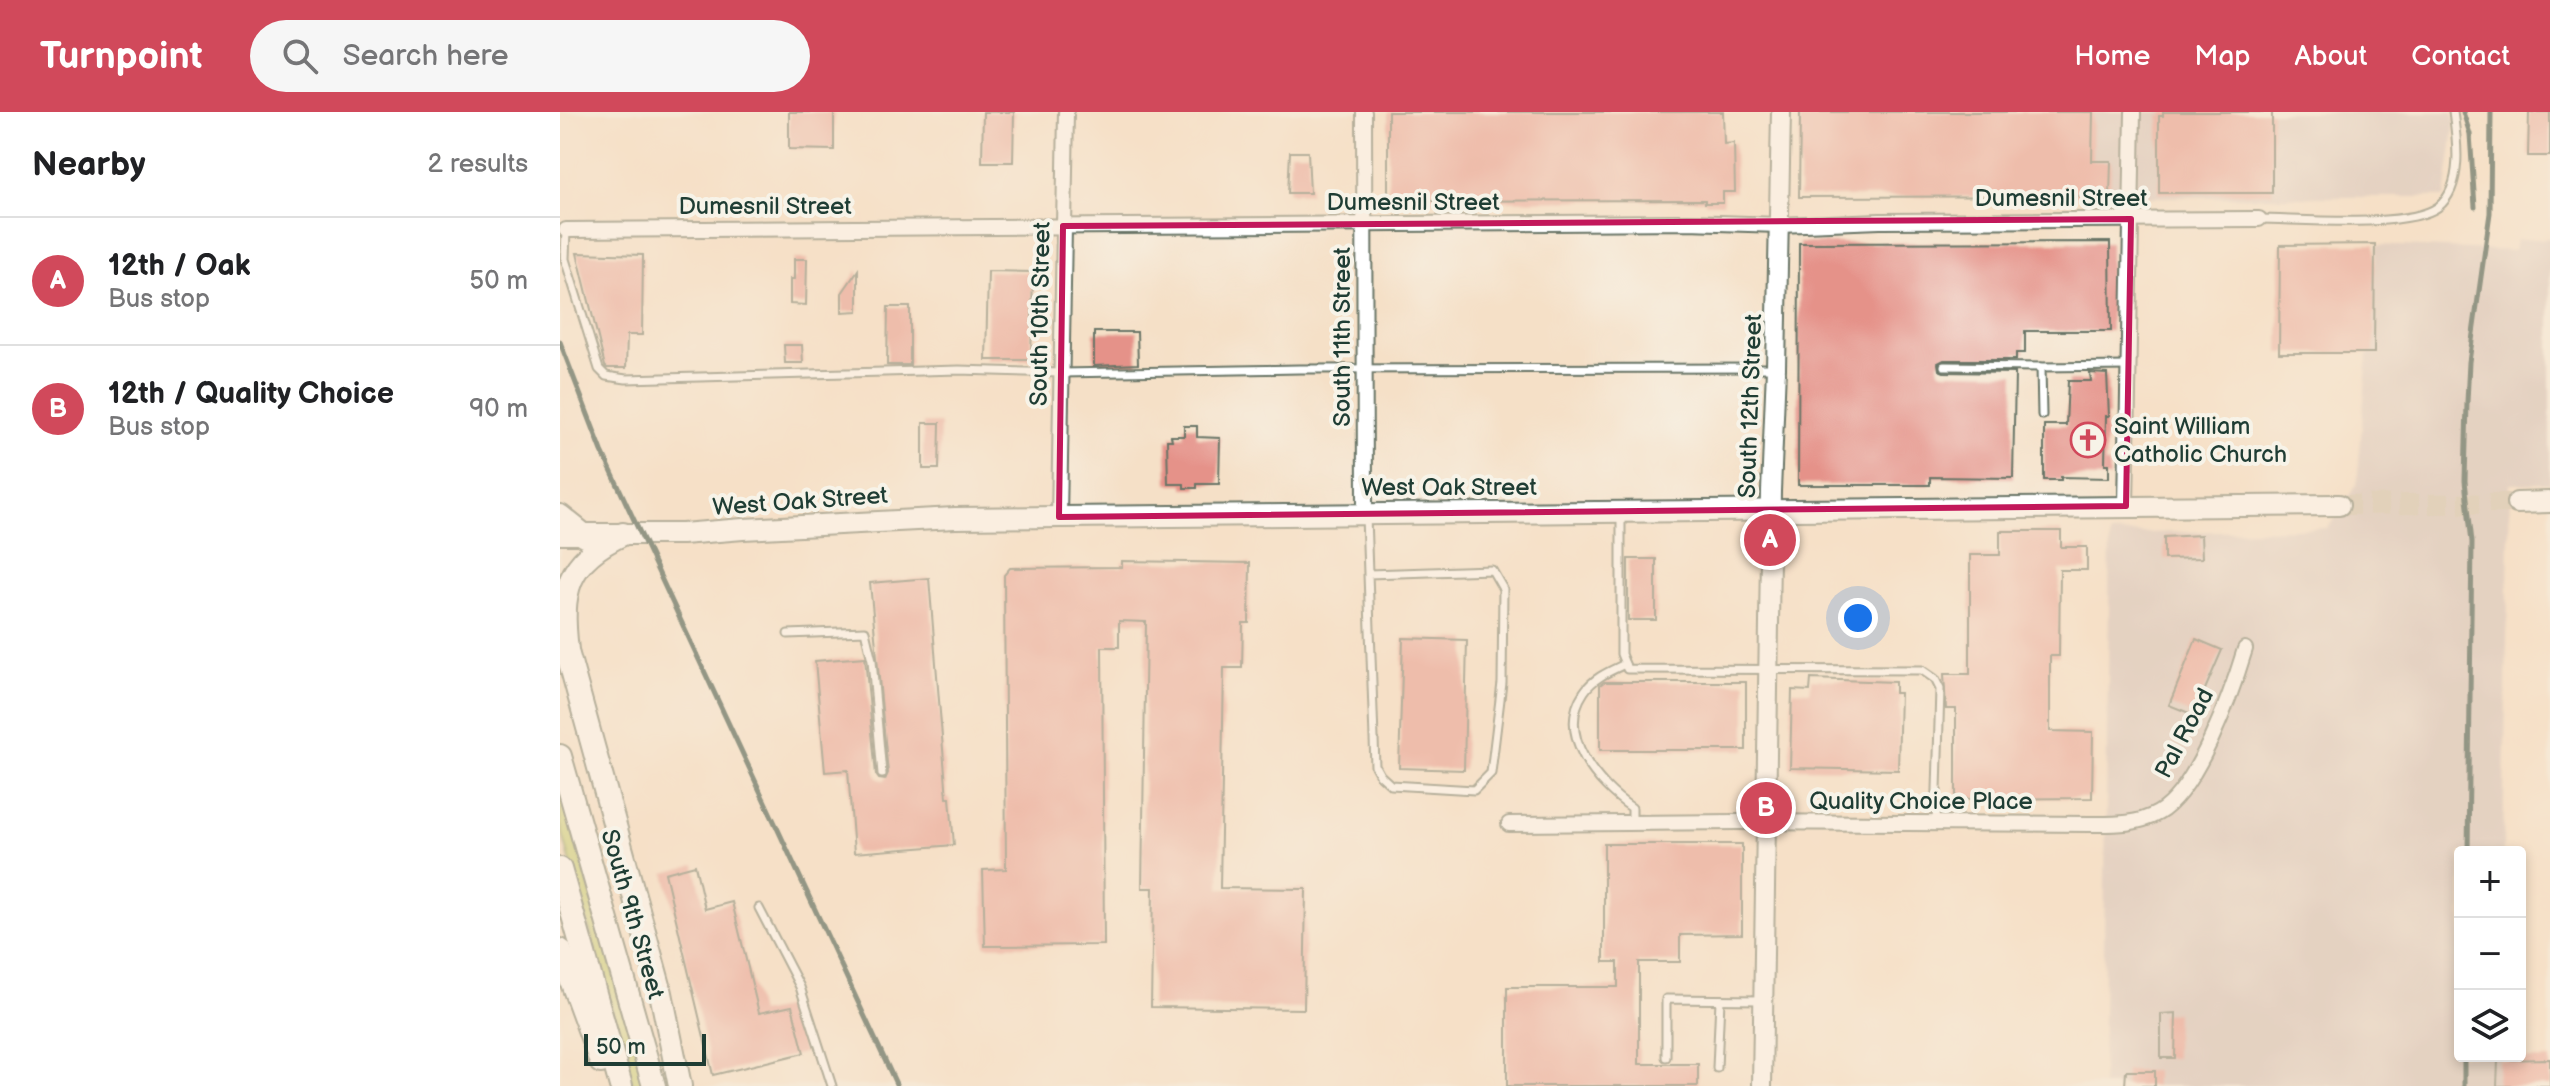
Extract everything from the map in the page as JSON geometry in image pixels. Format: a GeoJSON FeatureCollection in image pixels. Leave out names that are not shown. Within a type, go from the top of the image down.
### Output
{"type":"FeatureCollection","features":[{"type":"Feature","properties":{"kind":"main road"},"geometry":{"type":"LineString","coordinates":[[2517,503],[2550,502]]}},
{"type":"Feature","properties":{"kind":"main road","name":"West Oak Street"},"geometry":{"type":"LineString","coordinates":[[560,534],[714,533],[955,518],[2339,505]]}},
{"type":"Feature","properties":{"kind":"main road"},"geometry":{"type":"LineString","coordinates":[[560,516],[585,536]]}},
{"type":"Feature","properties":{"kind":"main road"},"geometry":{"type":"LineString","coordinates":[[623,534],[600,544],[572,575],[564,594],[564,646],[661,993],[680,1086]]}},
{"type":"Feature","properties":{"kind":"main road","name":"South 9th Street"},"geometry":{"type":"LineString","coordinates":[[560,756],[654,1086]]}},
{"type":"Feature","properties":{"kind":"main road"},"geometry":{"type":"LineString","coordinates":[[560,869],[621,1086]]}},
{"type":"Feature","properties":{"kind":"main road"},"geometry":{"type":"LineString","coordinates":[[560,950],[610,1086]]}},
{"type":"Feature","properties":{"kind":"street","name":"South 10th Street"},"geometry":{"type":"LineString","coordinates":[[1059,517],[1066,112]]}},
{"type":"Feature","properties":{"kind":"street","name":"South 11th Street"},"geometry":{"type":"LineString","coordinates":[[1364,112],[1365,514]]}},
{"type":"Feature","properties":{"kind":"street","name":"South 12th Street"},"geometry":{"type":"LineString","coordinates":[[1762,1086],[1770,512],[1781,112]]}},
{"type":"Feature","properties":{"kind":"street"},"geometry":{"type":"LineString","coordinates":[[2126,506],[2133,112]]}},
{"type":"Feature","properties":{"kind":"street","name":"Dumesnil Street"},"geometry":{"type":"LineString","coordinates":[[566,230],[1699,222],[1779,225],[1867,221],[2259,219]]}},
{"type":"Feature","properties":{"kind":"street","name":"Pal Road"},"geometry":{"type":"LineString","coordinates":[[2141,820],[2160,812],[2176,797],[2199,762],[2236,680],[2245,649]]}},
{"type":"Feature","properties":{"kind":"street","name":"Quality Choice Place"},"geometry":{"type":"LineString","coordinates":[[1509,824],[2120,824],[2141,820]]}},
{"type":"Feature","properties":{"kind":"lane"},"geometry":{"type":"LineString","coordinates":[[2259,219],[2386,220],[2422,214],[2439,206],[2451,189],[2456,164],[2453,112]]}},
{"type":"Feature","properties":{"kind":"lane"},"geometry":{"type":"LineString","coordinates":[[566,230],[565,259],[599,369],[606,376],[626,379],[916,371],[1061,373],[1776,368]]}},
{"type":"Feature","properties":{"kind":"lane"},"geometry":{"type":"LineString","coordinates":[[1944,366],[2128,366]]}},
{"type":"Feature","properties":{"kind":"lane"},"geometry":{"type":"LineString","coordinates":[[2041,367],[2042,415]]}},
{"type":"Feature","properties":{"kind":"lane"},"geometry":{"type":"LineString","coordinates":[[1621,512],[1621,654],[1627,669],[1922,670],[1935,679],[1940,689],[1936,823]]}},
{"type":"Feature","properties":{"kind":"lane"},"geometry":{"type":"LineString","coordinates":[[1365,514],[1375,766],[1391,785],[1474,790],[1491,773],[1502,683],[1503,589],[1499,578],[1492,570],[1368,574]]}},
{"type":"Feature","properties":{"kind":"lane"},"geometry":{"type":"LineString","coordinates":[[788,634],[865,631],[872,660],[882,774]]}},
{"type":"Feature","properties":{"kind":"lane"},"geometry":{"type":"LineString","coordinates":[[1625,664],[1603,674],[1585,691],[1577,707],[1576,731],[1587,764],[1616,797],[1632,808],[1632,823]]}},
{"type":"Feature","properties":{"kind":"lane"},"geometry":{"type":"LineString","coordinates":[[759,908],[800,987],[832,1086]]}},
{"type":"Feature","properties":{"kind":"lane"},"geometry":{"type":"LineString","coordinates":[[1666,1057],[1666,999],[1764,1000]]}},
{"type":"Feature","properties":{"kind":"lane"},"geometry":{"type":"LineString","coordinates":[[1717,1068],[1720,1000]]}},
{"type":"Feature","properties":{"kind":"highlighted area"},"geometry":{"type":"Polygon","coordinates":[[[2131,219],[2126,506],[1059,517],[1063,226],[2131,219]]]}},
{"type":"Feature","properties":{"kind":"shaded area"},"geometry":{"type":"Polygon","coordinates":[[[1800,112],[2452,112],[2455,122],[2445,197],[1799,197],[1800,112]]]}},
{"type":"Feature","properties":{"kind":"shaded area"},"geometry":{"type":"Polygon","coordinates":[[[2550,238],[2550,483],[2510,484],[2503,846],[2454,846],[2454,1062],[2500,1062],[2499,1086],[2102,1086],[2110,534],[2328,528],[2357,484],[2377,245],[2514,251],[2516,240],[2550,238]]]}},
{"type":"Feature","properties":{"kind":"green space"},"geometry":{"type":"Polygon","coordinates":[[[560,783],[646,1086],[633,1086],[560,824],[560,783]]]}},
{"type":"Feature","properties":{"kind":"building"},"geometry":{"type":"Polygon","coordinates":[[[789,112],[834,112],[834,150],[789,149],[789,112]]]}},
{"type":"Feature","properties":{"kind":"building"},"geometry":{"type":"Polygon","coordinates":[[[983,112],[1014,112],[1013,162],[982,162],[983,112]]]}},
{"type":"Feature","properties":{"kind":"building"},"geometry":{"type":"Polygon","coordinates":[[[1388,112],[1723,112],[1724,144],[1734,143],[1735,192],[1723,192],[1723,203],[1705,203],[1705,200],[1388,201],[1388,112]]]}},
{"type":"Feature","properties":{"kind":"building"},"geometry":{"type":"Polygon","coordinates":[[[1800,112],[2093,112],[2092,161],[2111,161],[2110,196],[1799,197],[1800,112]]]}},
{"type":"Feature","properties":{"kind":"building"},"geometry":{"type":"Polygon","coordinates":[[[2163,112],[2272,112],[2272,193],[2159,193],[2159,116],[2163,116],[2163,112]]]}},
{"type":"Feature","properties":{"kind":"building"},"geometry":{"type":"Polygon","coordinates":[[[2529,112],[2550,112],[2550,156],[2528,156],[2529,112]]]}},
{"type":"Feature","properties":{"kind":"building"},"geometry":{"type":"Polygon","coordinates":[[[1290,152],[1308,152],[1310,193],[1288,193],[1290,152]]]}},
{"type":"Feature","properties":{"kind":"building"},"geometry":{"type":"Polygon","coordinates":[[[2110,242],[2111,331],[2025,331],[2025,353],[2016,353],[2016,360],[1944,360],[1938,363],[1939,370],[1944,372],[2015,373],[2013,478],[1930,477],[1930,485],[1798,485],[1799,243],[2110,242]]]}},
{"type":"Feature","properties":{"kind":"building"},"geometry":{"type":"Polygon","coordinates":[[[2375,244],[2374,353],[2279,353],[2280,245],[2375,244]]]}},
{"type":"Feature","properties":{"kind":"building"},"geometry":{"type":"Polygon","coordinates":[[[577,253],[643,255],[642,335],[627,335],[626,368],[605,366],[577,253]]]}},
{"type":"Feature","properties":{"kind":"building"},"geometry":{"type":"Polygon","coordinates":[[[794,259],[807,259],[806,305],[790,304],[794,259]]]}},
{"type":"Feature","properties":{"kind":"building"},"geometry":{"type":"Polygon","coordinates":[[[858,270],[858,311],[842,312],[842,293],[858,270]]]}},
{"type":"Feature","properties":{"kind":"building"},"geometry":{"type":"Polygon","coordinates":[[[988,271],[1033,272],[1031,360],[986,360],[988,271]]]}},
{"type":"Feature","properties":{"kind":"building"},"geometry":{"type":"Polygon","coordinates":[[[888,307],[910,307],[910,365],[887,365],[888,307]]]}},
{"type":"Feature","properties":{"kind":"building"},"geometry":{"type":"Polygon","coordinates":[[[1094,332],[1137,332],[1138,364],[1094,366],[1094,332]]]}},
{"type":"Feature","properties":{"kind":"building"},"geometry":{"type":"Polygon","coordinates":[[[784,345],[802,345],[803,363],[785,363],[784,345]]]}},
{"type":"Feature","properties":{"kind":"building","name":"Saint William Catholic Church"},"geometry":{"type":"Polygon","coordinates":[[[2090,373],[2107,374],[2109,416],[2106,416],[2105,464],[2109,464],[2109,478],[2061,477],[2061,480],[2044,480],[2044,425],[2066,425],[2068,381],[2091,381],[2090,373]]]}},
{"type":"Feature","properties":{"kind":"building"},"geometry":{"type":"Polygon","coordinates":[[[923,423],[940,423],[939,469],[923,469],[923,423]]]}},
{"type":"Feature","properties":{"kind":"building"},"geometry":{"type":"Polygon","coordinates":[[[1184,426],[1197,426],[1197,437],[1220,438],[1219,484],[1197,484],[1197,488],[1184,488],[1184,484],[1168,484],[1167,440],[1172,440],[1171,436],[1184,436],[1184,426]]]}},
{"type":"Feature","properties":{"kind":"building"},"geometry":{"type":"Polygon","coordinates":[[[2000,531],[2061,531],[2061,547],[2087,547],[2087,570],[2060,570],[2059,656],[2050,656],[2050,731],[2093,732],[2092,798],[1956,799],[1956,709],[1946,709],[1944,674],[1970,674],[1970,555],[2000,555],[2000,531]]]}},
{"type":"Feature","properties":{"kind":"building"},"geometry":{"type":"Polygon","coordinates":[[[2201,535],[2202,558],[2164,559],[2164,537],[2201,535]]]}},
{"type":"Feature","properties":{"kind":"building"},"geometry":{"type":"Polygon","coordinates":[[[1628,559],[1656,559],[1656,620],[1628,620],[1628,559]]]}},
{"type":"Feature","properties":{"kind":"building"},"geometry":{"type":"Polygon","coordinates":[[[1122,561],[1250,563],[1249,623],[1243,623],[1242,668],[1224,668],[1220,888],[1306,889],[1304,1009],[1151,1007],[1153,888],[1142,888],[1146,622],[1119,621],[1119,647],[1102,647],[1104,945],[985,946],[983,870],[1006,869],[1004,575],[1010,568],[1122,567],[1122,561]]]}},
{"type":"Feature","properties":{"kind":"building"},"geometry":{"type":"Polygon","coordinates":[[[929,578],[947,798],[950,798],[954,845],[854,853],[848,770],[825,772],[815,661],[865,657],[876,775],[885,780],[888,773],[870,583],[929,578]]]}},
{"type":"Feature","properties":{"kind":"building"},"geometry":{"type":"Polygon","coordinates":[[[1403,638],[1467,640],[1464,770],[1399,768],[1403,638]]]}},
{"type":"Feature","properties":{"kind":"building"},"geometry":{"type":"Polygon","coordinates":[[[2196,639],[2222,650],[2194,715],[2169,705],[2196,639]]]}},
{"type":"Feature","properties":{"kind":"building"},"geometry":{"type":"Polygon","coordinates":[[[1811,679],[1895,682],[1895,693],[1900,693],[1898,770],[1790,768],[1792,690],[1810,691],[1811,679]]]}},
{"type":"Feature","properties":{"kind":"building"},"geometry":{"type":"Polygon","coordinates":[[[1604,682],[1746,682],[1746,750],[1600,750],[1600,685],[1604,682]]]}},
{"type":"Feature","properties":{"kind":"building"},"geometry":{"type":"Polygon","coordinates":[[[1604,844],[1742,844],[1742,934],[1680,935],[1680,962],[1639,962],[1639,1064],[1698,1064],[1698,1086],[1507,1086],[1507,987],[1618,987],[1618,962],[1604,962],[1604,844]]]}},
{"type":"Feature","properties":{"kind":"building"},"geometry":{"type":"Polygon","coordinates":[[[695,865],[705,909],[732,902],[759,1013],[792,1006],[804,1053],[713,1075],[665,873],[695,865]]]}},
{"type":"Feature","properties":{"kind":"building"},"geometry":{"type":"Polygon","coordinates":[[[2176,1013],[2175,1058],[2161,1058],[2161,1014],[2176,1013]]]}},
{"type":"Feature","properties":{"kind":"building"},"geometry":{"type":"Polygon","coordinates":[[[2526,1059],[2550,1059],[2550,1086],[2497,1086],[2498,1062],[2526,1062],[2526,1059]]]}},
{"type":"Feature","properties":{"kind":"building"},"geometry":{"type":"Polygon","coordinates":[[[2126,1071],[2155,1071],[2155,1086],[2125,1086],[2126,1071]]]}},
{"type":"Feature","properties":{"kind":"tunnel"},"geometry":{"type":"LineString","coordinates":[[2339,505],[2517,503]]}},
{"type":"Feature","properties":{"kind":"railway"},"geometry":{"type":"LineString","coordinates":[[2463,112],[2470,134],[2475,207]]}},
{"type":"Feature","properties":{"kind":"railway"},"geometry":{"type":"LineString","coordinates":[[2468,846],[2472,542],[2465,481],[2467,402],[2469,362],[2490,213],[2491,112]]}},
{"type":"Feature","properties":{"kind":"railway"},"geometry":{"type":"LineString","coordinates":[[560,342],[602,451],[897,1086]]}},
{"type":"Feature","properties":{"kind":"railway"},"geometry":{"type":"LineString","coordinates":[[2464,1062],[2464,1086]]}},
{"type":"Feature","properties":{"kind":"place","name":"Saint William Catholic Church"},"geometry":{"type":"Point","coordinates":[2088,440]}},
{"type":"Feature","properties":{"kind":"place","name":"12th / Oak"},"geometry":{"type":"Point","coordinates":[1770,540]}},
{"type":"Feature","properties":{"kind":"place","name":"12th / Quality Choice"},"geometry":{"type":"Point","coordinates":[1766,808]}}]}
